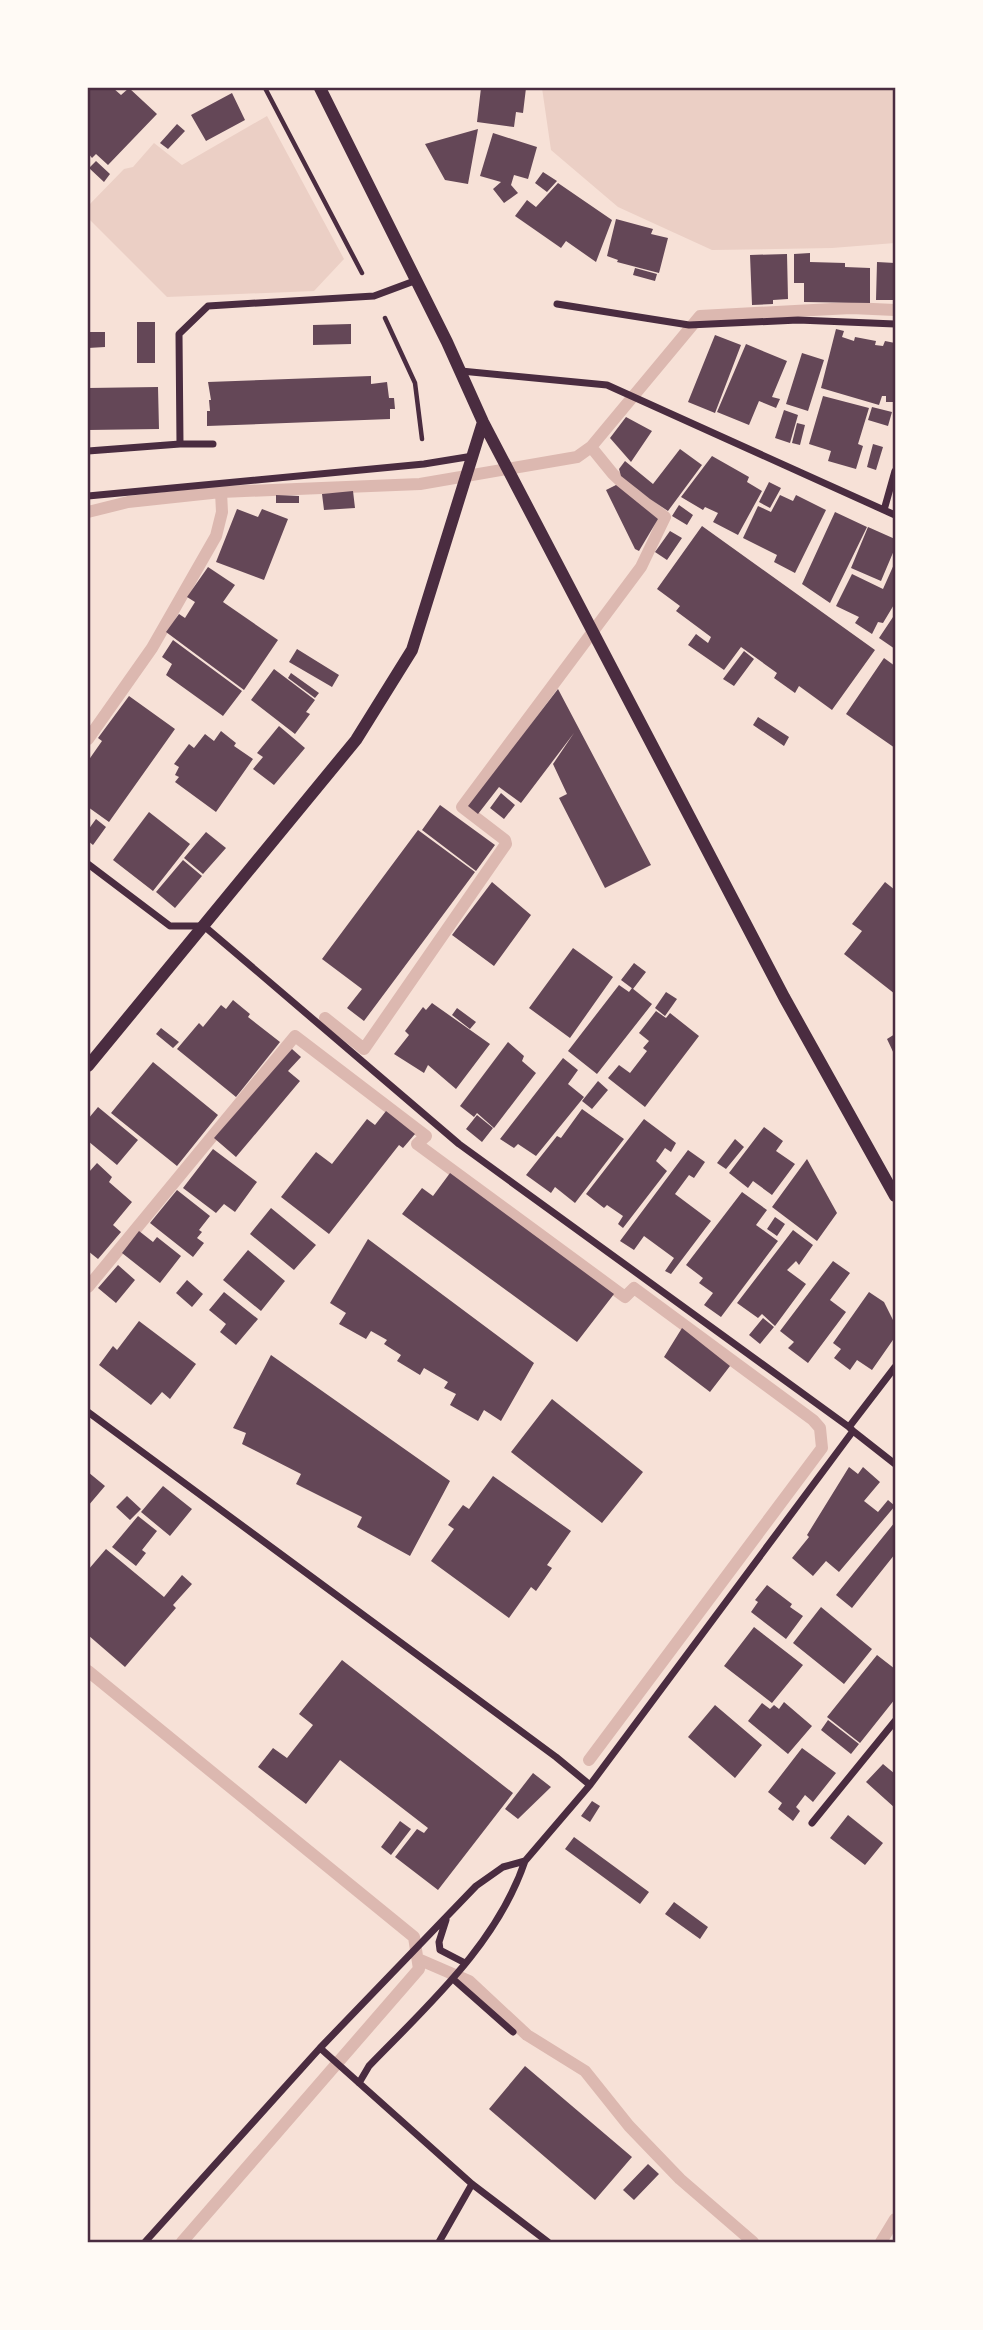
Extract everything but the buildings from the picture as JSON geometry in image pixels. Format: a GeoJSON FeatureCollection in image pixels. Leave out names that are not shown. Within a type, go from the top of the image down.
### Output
{"type":"FeatureCollection","features":[{"type":"Feature","properties":{"kind":"street"},"geometry":{"type":"LineString","coordinates":[[320,88],[461,371],[483,422],[784,997],[895,1196]]}},
{"type":"Feature","properties":{"kind":"street"},"geometry":{"type":"LineString","coordinates":[[180,444],[179,334],[208,306],[374,296],[417,281]]}},
{"type":"Feature","properties":{"kind":"street"},"geometry":{"type":"LineString","coordinates":[[557,304],[692,325],[798,320],[895,324]]}},
{"type":"Feature","properties":{"kind":"street"},"geometry":{"type":"LineString","coordinates":[[461,371],[607,385],[895,515]]}},
{"type":"Feature","properties":{"kind":"street"},"geometry":{"type":"LineString","coordinates":[[88,1066],[356,740],[412,650],[483,422]]}},
{"type":"Feature","properties":{"kind":"street"},"geometry":{"type":"LineString","coordinates":[[88,451],[213,444]]}},
{"type":"Feature","properties":{"kind":"street"},"geometry":{"type":"LineString","coordinates":[[88,496],[424,464],[473,456]]}},
{"type":"Feature","properties":{"kind":"street"},"geometry":{"type":"LineString","coordinates":[[884,510],[895,471]]}},
{"type":"Feature","properties":{"kind":"street"},"geometry":{"type":"LineString","coordinates":[[88,863],[170,926],[204,926],[459,1144],[837,1418],[895,1464]]}},
{"type":"Feature","properties":{"kind":"street"},"geometry":{"type":"LineString","coordinates":[[359,2083],[369,2066],[454,1978],[503,1914],[525,1861],[590,1785],[895,1367]]}},
{"type":"Feature","properties":{"kind":"street"},"geometry":{"type":"LineString","coordinates":[[88,1412],[590,1785]]}},
{"type":"Feature","properties":{"kind":"street"},"geometry":{"type":"LineString","coordinates":[[812,1823],[895,1721]]}},
{"type":"Feature","properties":{"kind":"street"},"geometry":{"type":"LineString","coordinates":[[145,2242],[320,2048],[475,1886],[503,1867],[525,1861]]}},
{"type":"Feature","properties":{"kind":"street"},"geometry":{"type":"LineString","coordinates":[[449,1914],[439,1942],[440,1950],[464,1964]]}},
{"type":"Feature","properties":{"kind":"street"},"geometry":{"type":"LineString","coordinates":[[454,1978],[513,2032]]}},
{"type":"Feature","properties":{"kind":"street"},"geometry":{"type":"LineString","coordinates":[[320,2048],[472,2184],[543,2241]]}},
{"type":"Feature","properties":{"kind":"street"},"geometry":{"type":"LineString","coordinates":[[439,2242],[472,2184]]}},
{"type":"Feature","properties":{"kind":"shaded area"},"geometry":{"type":"Polygon","coordinates":[[[542,88],[895,88],[895,243],[832,248],[712,250],[618,207],[551,150],[542,88]]]}},
{"type":"Feature","properties":{"kind":"shaded area"},"geometry":{"type":"Polygon","coordinates":[[[267,116],[344,259],[314,291],[167,297],[88,218],[88,206],[124,169],[133,167],[154,143],[182,165],[267,116]]]}},
{"type":"Feature","properties":{"kind":"waterway"},"geometry":{"type":"LineString","coordinates":[[88,512],[128,502],[221,492],[420,484],[577,457],[591,447],[700,316],[851,308],[895,310]]}},
{"type":"Feature","properties":{"kind":"waterway"},"geometry":{"type":"LineString","coordinates":[[325,1018],[364,1049],[506,844],[505,840],[462,807],[641,567],[665,517],[634,494],[591,447]]}},
{"type":"Feature","properties":{"kind":"waterway"},"geometry":{"type":"LineString","coordinates":[[88,739],[152,648],[216,536],[222,512],[221,492]]}},
{"type":"Feature","properties":{"kind":"waterway"},"geometry":{"type":"LineString","coordinates":[[88,1287],[295,1036],[426,1136],[417,1144],[625,1297],[634,1288],[813,1420],[820,1428],[822,1448],[589,1760]]}},
{"type":"Feature","properties":{"kind":"waterway"},"geometry":{"type":"LineString","coordinates":[[88,1671],[414,1937],[419,1969],[182,2242]]}},
{"type":"Feature","properties":{"kind":"waterway"},"geometry":{"type":"LineString","coordinates":[[418,1959],[469,1981],[527,2035],[585,2071],[629,2126],[680,2179],[753,2242]]}},
{"type":"Feature","properties":{"kind":"waterway"},"geometry":{"type":"LineString","coordinates":[[881,2242],[895,2219]]}}]}
